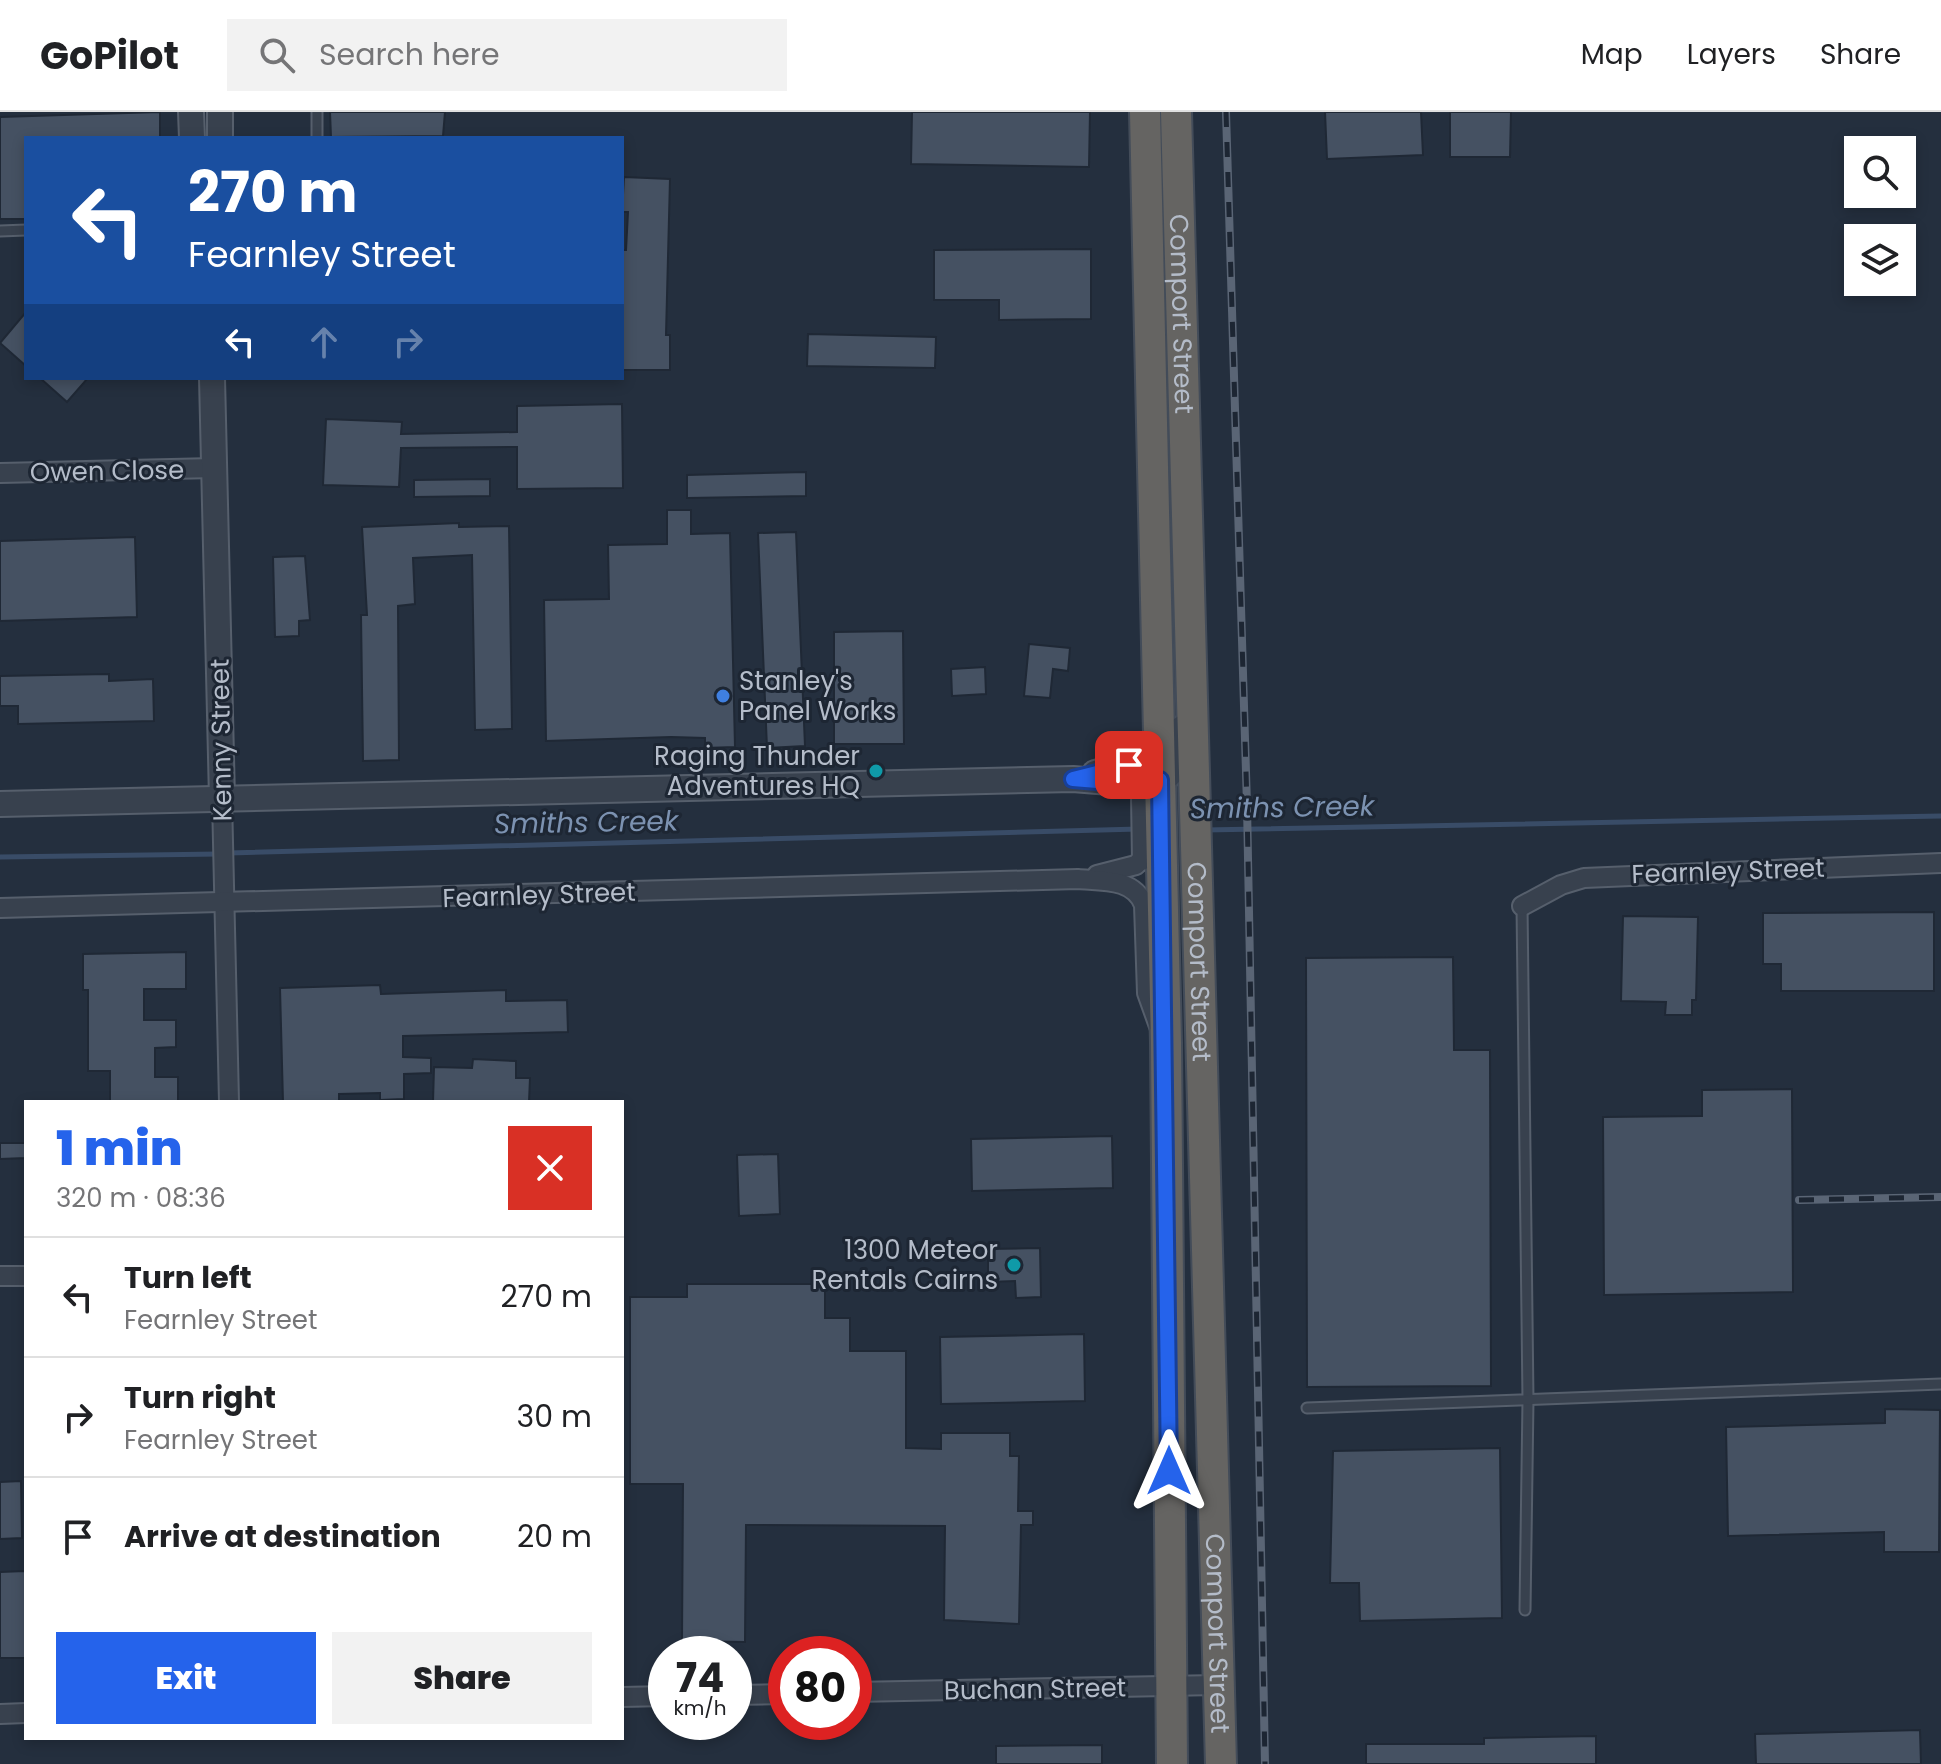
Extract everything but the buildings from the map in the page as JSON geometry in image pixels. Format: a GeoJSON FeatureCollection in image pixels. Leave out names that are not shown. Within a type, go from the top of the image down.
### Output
{"type":"FeatureCollection","features":[{"type":"Feature","properties":{"kind":"highway","name":"Comport Street"},"geometry":{"type":"LineString","coordinates":[[1145,112],[1160,733],[1152,791],[1153,852],[1166,1043],[1172,1764]]}},
{"type":"Feature","properties":{"kind":"highway","name":"Comport Street"},"geometry":{"type":"LineString","coordinates":[[1176,112],[1221,1764]]}},
{"type":"Feature","properties":{"kind":"street"},"geometry":{"type":"LineString","coordinates":[[191,112],[192,136]]}},
{"type":"Feature","properties":{"kind":"street"},"geometry":{"type":"LineString","coordinates":[[220,112],[220,136]]}},
{"type":"Feature","properties":{"kind":"street","name":"Kenny Street"},"geometry":{"type":"LineString","coordinates":[[212,380],[229,1100]]}},
{"type":"Feature","properties":{"kind":"street","name":"Owen Close"},"geometry":{"type":"LineString","coordinates":[[0,473],[214,468]]}},
{"type":"Feature","properties":{"kind":"street"},"geometry":{"type":"LineString","coordinates":[[0,804],[1073,779],[1152,791],[1174,770],[1181,748],[1179,628],[1190,587]]}},
{"type":"Feature","properties":{"kind":"street"},"geometry":{"type":"LineString","coordinates":[[1073,779],[1137,761],[1150,753],[1160,733]]}},
{"type":"Feature","properties":{"kind":"street","name":"Fearnley Street"},"geometry":{"type":"LineString","coordinates":[[1078,879],[1153,852]]}},
{"type":"Feature","properties":{"kind":"street","name":"Fearnley Street"},"geometry":{"type":"LineString","coordinates":[[1522,906],[1561,885],[1584,878],[1941,863]]}},
{"type":"Feature","properties":{"kind":"street","name":"Fearnley Street"},"geometry":{"type":"LineString","coordinates":[[0,908],[1078,879],[1122,883],[1142,898],[1148,1000],[1166,1043]]}},
{"type":"Feature","properties":{"kind":"street"},"geometry":{"type":"LineString","coordinates":[[0,1276],[24,1276]]}},
{"type":"Feature","properties":{"kind":"street","name":"Buchan Street"},"geometry":{"type":"LineString","coordinates":[[872,1692],[1217,1685]]}},
{"type":"Feature","properties":{"kind":"street"},"geometry":{"type":"LineString","coordinates":[[624,1697],[648,1696]]}},
{"type":"Feature","properties":{"kind":"street"},"geometry":{"type":"LineString","coordinates":[[0,1714],[24,1713]]}},
{"type":"Feature","properties":{"kind":"lane"},"geometry":{"type":"LineString","coordinates":[[317,112],[317,136]]}},
{"type":"Feature","properties":{"kind":"lane"},"geometry":{"type":"LineString","coordinates":[[0,231],[24,230]]}},
{"type":"Feature","properties":{"kind":"lane"},"geometry":{"type":"LineString","coordinates":[[1522,906],[1528,1400],[1525,1610]]}},
{"type":"Feature","properties":{"kind":"lane"},"geometry":{"type":"LineString","coordinates":[[1307,1408],[1941,1384]]}},
{"type":"Feature","properties":{"kind":"waterway","name":"Smiths Creek"},"geometry":{"type":"LineString","coordinates":[[1205,830],[1941,816]]}},
{"type":"Feature","properties":{"kind":"waterway","name":"Smiths Creek"},"geometry":{"type":"LineString","coordinates":[[229,853],[1139,829]]}},
{"type":"Feature","properties":{"kind":"waterway","name":"Smiths Creek"},"geometry":{"type":"LineString","coordinates":[[0,857],[219,854]]}},
{"type":"Feature","properties":{"kind":"railway"},"geometry":{"type":"LineString","coordinates":[[1226,112],[1247,805],[1265,1764]]}},
{"type":"Feature","properties":{"kind":"railway"},"geometry":{"type":"LineString","coordinates":[[1799,1200],[1941,1197]]}},
{"type":"Feature","properties":{"kind":"place","name":"Stanley's Panel Works"},"geometry":{"type":"Point","coordinates":[723,696]}},
{"type":"Feature","properties":{"kind":"place","name":"Raging Thunder Adventures HQ"},"geometry":{"type":"Point","coordinates":[876,771]}},
{"type":"Feature","properties":{"kind":"place","name":"1300 Meteor Rentals Cairns"},"geometry":{"type":"Point","coordinates":[1014,1265]}},
{"type":"Feature","properties":{"kind":"route"},"geometry":{"type":"LineString","coordinates":[[1129,765],[1073,779],[1134,784],[1160,780],[1166,1043],[1169,1471]]}}]}
